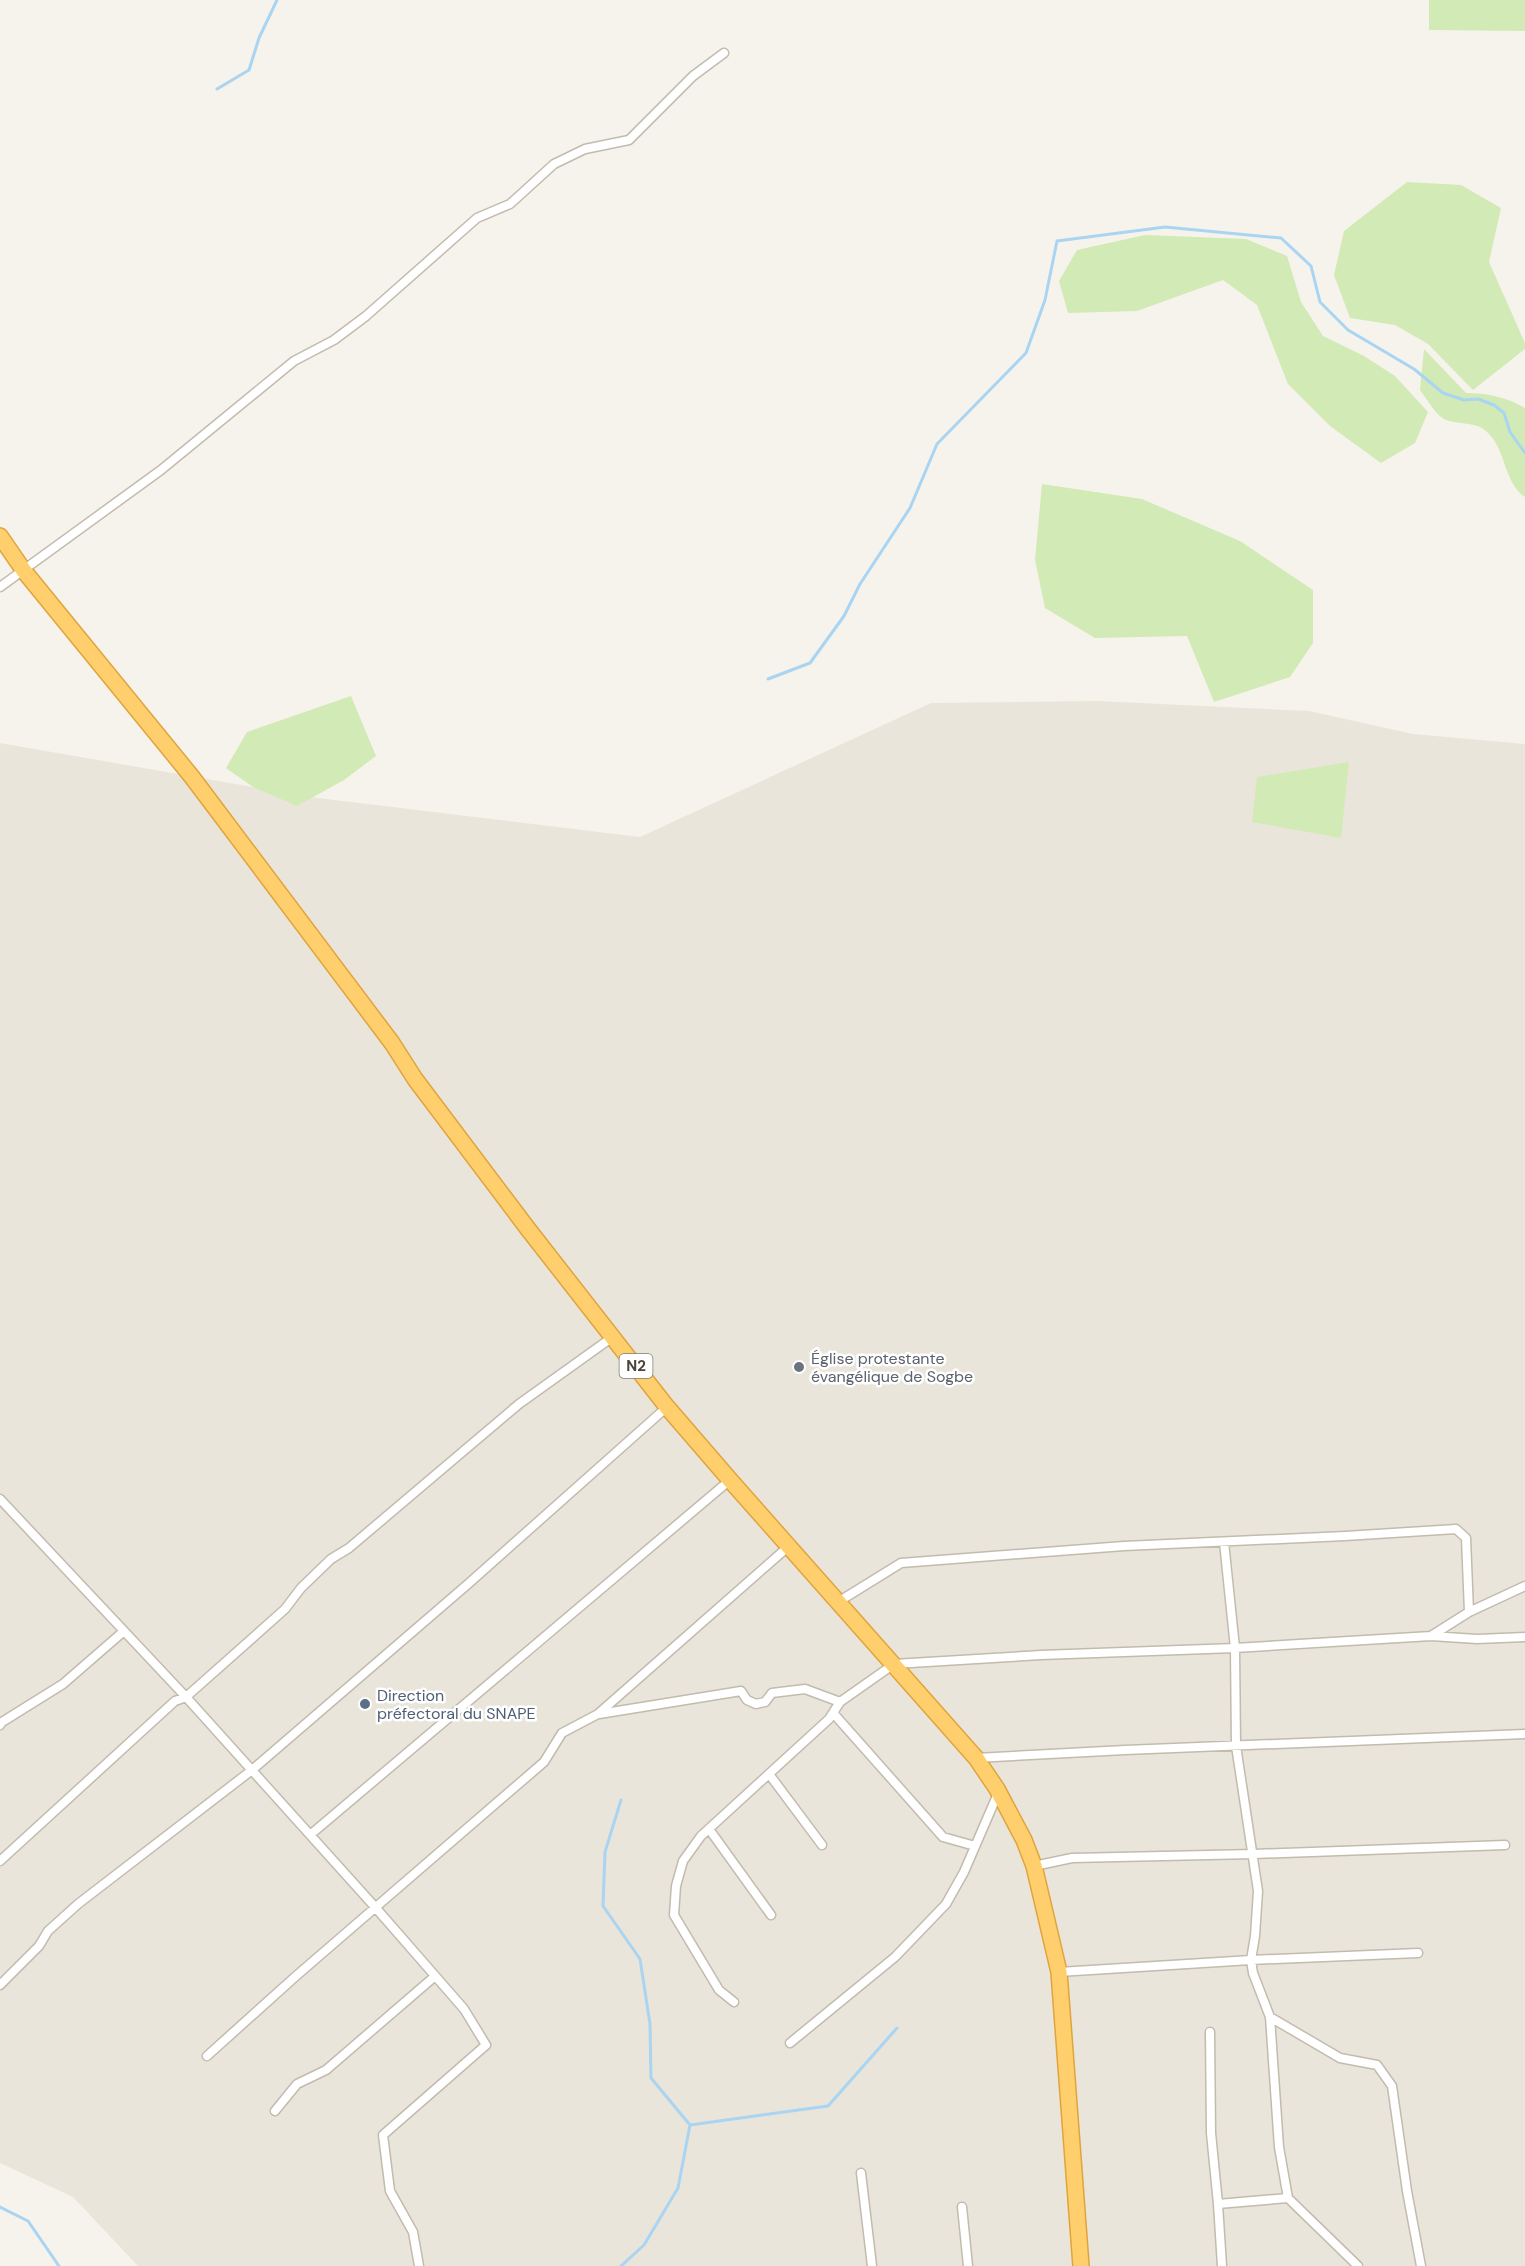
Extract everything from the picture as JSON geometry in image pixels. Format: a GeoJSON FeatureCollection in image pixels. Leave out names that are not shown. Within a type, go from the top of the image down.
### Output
{"type":"FeatureCollection","features":[{"type":"Feature","properties":{"kind":"highway","name":"N2"},"geometry":{"type":"LineString","coordinates":[[0,536],[24,570],[192,777],[392,1043],[415,1079],[667,1407],[976,1758],[997,1789],[1024,1840],[1034,1866],[1059,1972],[1081,2266]]}},
{"type":"Feature","properties":{"kind":"street"},"geometry":{"type":"LineString","coordinates":[[0,587],[160,470],[294,362],[334,340],[366,316],[477,218],[510,204],[554,164],[585,149],[629,140],[693,76],[724,53]]}},
{"type":"Feature","properties":{"kind":"street"},"geometry":{"type":"LineString","coordinates":[[0,1861],[175,1701],[186,1698],[285,1609],[301,1588],[331,1559],[349,1548],[519,1404],[614,1336]]}},
{"type":"Feature","properties":{"kind":"street"},"geometry":{"type":"LineString","coordinates":[[0,1985],[39,1946],[48,1931],[78,1904],[252,1770],[468,1584],[667,1407]]}},
{"type":"Feature","properties":{"kind":"street"},"geometry":{"type":"LineString","coordinates":[[310,1835],[730,1480]]}},
{"type":"Feature","properties":{"kind":"street"},"geometry":{"type":"LineString","coordinates":[[0,1499],[186,1698],[375,1907],[464,2009],[486,2045],[383,2135],[390,2191],[413,2232],[419,2266]]}},
{"type":"Feature","properties":{"kind":"street"},"geometry":{"type":"LineString","coordinates":[[838,1602],[901,1563],[1014,1553],[1456,1529],[1466,1538],[1469,1612]]}},
{"type":"Feature","properties":{"kind":"street"},"geometry":{"type":"LineString","coordinates":[[1224,1542],[1235,1648],[1236,1746],[1258,1891],[1251,1960],[1253,1973],[1269,2017],[1279,2147],[1288,2198],[1358,2266]]}},
{"type":"Feature","properties":{"kind":"street"},"geometry":{"type":"LineString","coordinates":[[207,2056],[375,1907],[544,1762],[562,1733],[598,1714],[789,1546]]}},
{"type":"Feature","properties":{"kind":"street"},"geometry":{"type":"LineString","coordinates":[[1431,1636],[1469,1612],[1525,1587]]}},
{"type":"Feature","properties":{"kind":"street"},"geometry":{"type":"LineString","coordinates":[[0,1725],[63,1684],[124,1631]]}},
{"type":"Feature","properties":{"kind":"street"},"geometry":{"type":"LineString","coordinates":[[734,2002],[719,1990],[674,1915],[676,1886],[683,1861],[709,1829],[834,1714],[840,1702],[894,1664],[1431,1636],[1477,1639],[1525,1637]]}},
{"type":"Feature","properties":{"kind":"street"},"geometry":{"type":"LineString","coordinates":[[598,1714],[741,1691],[747,1700],[756,1704],[765,1702],[772,1693],[805,1689],[840,1702]]}},
{"type":"Feature","properties":{"kind":"street"},"geometry":{"type":"LineString","coordinates":[[834,1714],[943,1837],[975,1846]]}},
{"type":"Feature","properties":{"kind":"street"},"geometry":{"type":"LineString","coordinates":[[976,1758],[1525,1734]]}},
{"type":"Feature","properties":{"kind":"street"},"geometry":{"type":"LineString","coordinates":[[769,1774],[822,1845]]}},
{"type":"Feature","properties":{"kind":"street"},"geometry":{"type":"LineString","coordinates":[[790,2043],[895,1957],[946,1904],[975,1846],[996,1798],[997,1789]]}},
{"type":"Feature","properties":{"kind":"street"},"geometry":{"type":"LineString","coordinates":[[709,1829],[771,1915]]}},
{"type":"Feature","properties":{"kind":"street"},"geometry":{"type":"LineString","coordinates":[[1034,1866],[1072,1858],[1505,1845]]}},
{"type":"Feature","properties":{"kind":"street"},"geometry":{"type":"LineString","coordinates":[[1059,1972],[1251,1960],[1418,1953]]}},
{"type":"Feature","properties":{"kind":"street"},"geometry":{"type":"LineString","coordinates":[[275,2111],[297,2084],[326,2070],[434,1977]]}},
{"type":"Feature","properties":{"kind":"street"},"geometry":{"type":"LineString","coordinates":[[1269,2017],[1340,2058],[1377,2065],[1392,2086],[1407,2191],[1421,2266]]}},
{"type":"Feature","properties":{"kind":"street"},"geometry":{"type":"LineString","coordinates":[[1209,2032],[1211,2133],[1222,2266]]}},
{"type":"Feature","properties":{"kind":"street"},"geometry":{"type":"LineString","coordinates":[[861,2173],[872,2266]]}},
{"type":"Feature","properties":{"kind":"street"},"geometry":{"type":"LineString","coordinates":[[1218,2204],[1288,2198]]}},
{"type":"Feature","properties":{"kind":"street"},"geometry":{"type":"LineString","coordinates":[[962,2206],[968,2266]]}},
{"type":"Feature","properties":{"kind":"shaded area"},"geometry":{"type":"Polygon","coordinates":[[[1097,701],[1309,711],[1413,734],[1525,744],[1525,2266],[138,2266],[73,2197],[0,2163],[0,743],[310,797],[640,837],[931,703],[1097,701]]]}},
{"type":"Feature","properties":{"kind":"green space"},"geometry":{"type":"Polygon","coordinates":[[[1429,0],[1525,0],[1525,31],[1429,30],[1429,0]]]}},
{"type":"Feature","properties":{"kind":"green space"},"geometry":{"type":"Polygon","coordinates":[[[1407,182],[1461,185],[1501,208],[1489,262],[1525,343],[1525,349],[1473,390],[1428,344],[1395,325],[1350,318],[1334,275],[1344,231],[1407,182]]]}},
{"type":"Feature","properties":{"kind":"green space"},"geometry":{"type":"Polygon","coordinates":[[[1145,235],[1246,239],[1287,256],[1301,302],[1323,336],[1364,356],[1395,376],[1428,412],[1415,443],[1381,463],[1330,426],[1288,384],[1257,305],[1223,280],[1137,311],[1068,313],[1059,281],[1077,250],[1145,235]]]}},
{"type":"Feature","properties":{"kind":"green space"},"geometry":{"type":"Polygon","coordinates":[[[1424,349],[1466,393],[1496,396],[1525,408],[1525,497],[1513,483],[1494,440],[1488,433],[1478,426],[1444,419],[1434,410],[1420,390],[1424,349]]]}},
{"type":"Feature","properties":{"kind":"green space"},"geometry":{"type":"Polygon","coordinates":[[[1042,484],[1142,499],[1240,541],[1313,590],[1313,643],[1290,677],[1214,702],[1187,636],[1095,638],[1045,608],[1035,560],[1042,484]]]}},
{"type":"Feature","properties":{"kind":"green space"},"geometry":{"type":"Polygon","coordinates":[[[351,696],[376,756],[344,780],[297,806],[253,787],[226,768],[247,732],[351,696]]]}},
{"type":"Feature","properties":{"kind":"green space"},"geometry":{"type":"Polygon","coordinates":[[[1349,762],[1341,838],[1252,822],[1257,777],[1349,762]]]}},
{"type":"Feature","properties":{"kind":"waterway"},"geometry":{"type":"LineString","coordinates":[[217,89],[249,70],[259,38],[277,0]]}},
{"type":"Feature","properties":{"kind":"waterway"},"geometry":{"type":"LineString","coordinates":[[768,679],[810,663],[844,616],[860,584],[910,508],[937,444],[1026,353],[1045,300],[1057,241],[1165,227],[1281,238],[1311,266],[1320,302],[1348,330],[1414,369],[1443,393],[1464,400],[1478,399],[1494,405],[1504,413],[1510,432],[1525,453]]}},
{"type":"Feature","properties":{"kind":"waterway"},"geometry":{"type":"LineString","coordinates":[[621,1800],[605,1852],[603,1906],[640,1959],[650,2024],[651,2078],[690,2125],[678,2188],[644,2245],[621,2266]]}},
{"type":"Feature","properties":{"kind":"waterway"},"geometry":{"type":"LineString","coordinates":[[690,2125],[828,2106],[897,2028]]}},
{"type":"Feature","properties":{"kind":"waterway"},"geometry":{"type":"LineString","coordinates":[[0,2207],[28,2221],[59,2266]]}},
{"type":"Feature","properties":{"kind":"place","name":"Église protestante évangélique de Sogbe"},"geometry":{"type":"Point","coordinates":[799,1367]}},
{"type":"Feature","properties":{"kind":"place","name":"Direction préfectoral du SNAPE"},"geometry":{"type":"Point","coordinates":[365,1704]}}]}
